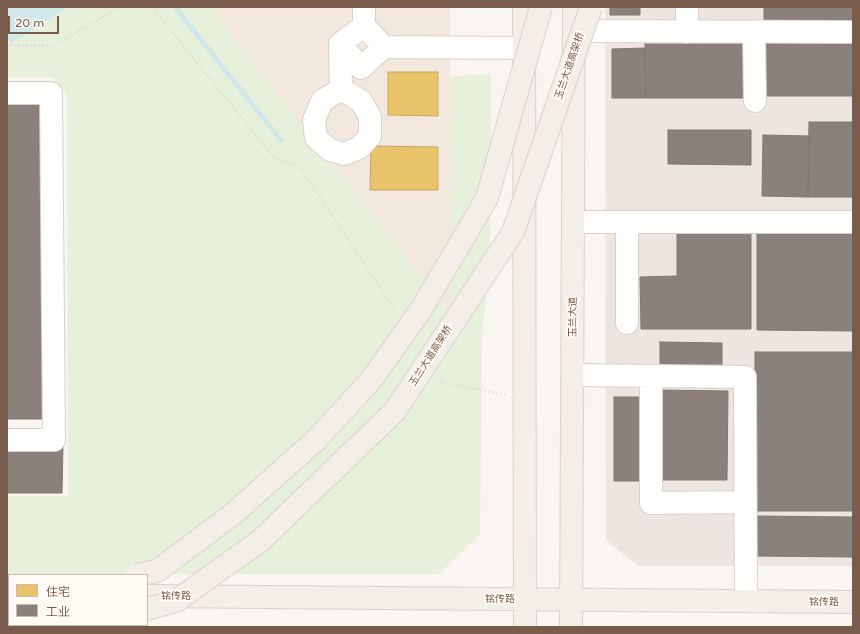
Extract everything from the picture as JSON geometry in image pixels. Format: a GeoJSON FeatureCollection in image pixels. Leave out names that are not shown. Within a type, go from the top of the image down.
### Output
{"type":"FeatureCollection","features":[{"type":"Feature","properties":{"kind":"main road"},"geometry":{"type":"LineString","coordinates":[[524,7],[525,627]]}},
{"type":"Feature","properties":{"kind":"main road"},"geometry":{"type":"LineString","coordinates":[[141,574],[157,571],[233,514],[316,440],[377,373],[422,308],[487,198],[541,7]]}},
{"type":"Feature","properties":{"kind":"main road","name":"玉兰大道"},"geometry":{"type":"LineString","coordinates":[[571,627],[574,7]]}},
{"type":"Feature","properties":{"kind":"main road","name":"玉兰大道高架桥"},"geometry":{"type":"LineString","coordinates":[[148,609],[176,601],[260,541],[395,411],[513,232],[590,7]]}},
{"type":"Feature","properties":{"kind":"main road","name":"铭传路"},"geometry":{"type":"LineString","coordinates":[[148,596],[853,602]]}},
{"type":"Feature","properties":{"kind":"lane"},"geometry":{"type":"LineString","coordinates":[[687,7],[687,32]]}},
{"type":"Feature","properties":{"kind":"lane"},"geometry":{"type":"LineString","coordinates":[[341,89],[340,44],[364,16],[384,47]]}},
{"type":"Feature","properties":{"kind":"lane"},"geometry":{"type":"LineString","coordinates":[[574,31],[853,32]]}},
{"type":"Feature","properties":{"kind":"lane"},"geometry":{"type":"LineString","coordinates":[[754,32],[755,101]]}},
{"type":"Feature","properties":{"kind":"lane"},"geometry":{"type":"LineString","coordinates":[[340,44],[361,68],[384,47],[524,48]]}},
{"type":"Feature","properties":{"kind":"lane"},"geometry":{"type":"LineString","coordinates":[[7,93],[51,93],[54,440],[7,440]]}},
{"type":"Feature","properties":{"kind":"lane"},"geometry":{"type":"LineString","coordinates":[[573,222],[853,222]]}},
{"type":"Feature","properties":{"kind":"lane"},"geometry":{"type":"LineString","coordinates":[[627,222],[627,323]]}},
{"type":"Feature","properties":{"kind":"lane"},"geometry":{"type":"LineString","coordinates":[[573,375],[745,377],[746,601]]}},
{"type":"Feature","properties":{"kind":"lane"},"geometry":{"type":"LineString","coordinates":[[651,376],[651,503],[746,502]]}},
{"type":"Feature","properties":{"kind":"path"},"geometry":{"type":"LineString","coordinates":[[7,45],[54,46],[120,7]]}},
{"type":"Feature","properties":{"kind":"path"},"geometry":{"type":"LineString","coordinates":[[152,7],[274,158],[301,168],[400,318]]}},
{"type":"Feature","properties":{"kind":"path"},"geometry":{"type":"LineString","coordinates":[[439,377],[443,383],[525,399]]}},
{"type":"Feature","properties":{"kind":"shaded area"},"geometry":{"type":"Polygon","coordinates":[[[209,7],[450,7],[451,315],[209,7]]]}},
{"type":"Feature","properties":{"kind":"shaded area"},"geometry":{"type":"Polygon","coordinates":[[[605,7],[853,7],[853,566],[638,566],[606,540],[605,7]]]}},
{"type":"Feature","properties":{"kind":"green space"},"geometry":{"type":"Polygon","coordinates":[[[7,7],[209,7],[451,315],[450,76],[491,74],[490,253],[482,336],[480,534],[439,574],[7,574],[7,496],[68,496],[67,95],[52,77],[7,77],[7,7]]]}},
{"type":"Feature","properties":{"kind":"water"},"geometry":{"type":"Polygon","coordinates":[[[7,7],[69,7],[11,43],[7,37],[7,7]]]}},
{"type":"Feature","properties":{"kind":"building: 住宅"},"geometry":{"type":"Polygon","coordinates":[[[388,72],[438,72],[438,116],[388,115],[388,72]]]}},
{"type":"Feature","properties":{"kind":"building: 住宅"},"geometry":{"type":"Polygon","coordinates":[[[371,146],[438,147],[438,190],[370,190],[371,146]]]}},
{"type":"Feature","properties":{"kind":"building: 工业"},"geometry":{"type":"Polygon","coordinates":[[[610,7],[640,7],[640,15],[610,15],[610,7]]]}},
{"type":"Feature","properties":{"kind":"building: 工业"},"geometry":{"type":"Polygon","coordinates":[[[764,7],[853,7],[853,21],[764,21],[764,7]]]}},
{"type":"Feature","properties":{"kind":"building: 工业"},"geometry":{"type":"Polygon","coordinates":[[[763,42],[853,42],[853,96],[763,96],[763,42]]]}},
{"type":"Feature","properties":{"kind":"building: 工业"},"geometry":{"type":"Polygon","coordinates":[[[645,44],[744,44],[744,98],[646,98],[645,44]]]}},
{"type":"Feature","properties":{"kind":"building: 工业"},"geometry":{"type":"Polygon","coordinates":[[[645,48],[646,98],[612,98],[612,49],[645,48]]]}},
{"type":"Feature","properties":{"kind":"building: 工业"},"geometry":{"type":"Polygon","coordinates":[[[7,100],[43,100],[44,419],[7,419],[7,100]]]}},
{"type":"Feature","properties":{"kind":"building: 工业"},"geometry":{"type":"Polygon","coordinates":[[[809,122],[853,122],[853,197],[808,197],[809,122]]]}},
{"type":"Feature","properties":{"kind":"building: 工业"},"geometry":{"type":"Polygon","coordinates":[[[668,130],[751,130],[751,165],[668,164],[668,130]]]}},
{"type":"Feature","properties":{"kind":"building: 工业"},"geometry":{"type":"Polygon","coordinates":[[[763,135],[809,136],[808,197],[762,196],[763,135]]]}},
{"type":"Feature","properties":{"kind":"building: 工业"},"geometry":{"type":"Polygon","coordinates":[[[677,233],[751,233],[751,329],[641,329],[640,277],[677,276],[677,233]]]}},
{"type":"Feature","properties":{"kind":"building: 工业"},"geometry":{"type":"Polygon","coordinates":[[[757,234],[853,234],[853,331],[757,330],[757,234]]]}},
{"type":"Feature","properties":{"kind":"building: 工业"},"geometry":{"type":"Polygon","coordinates":[[[660,342],[722,343],[722,368],[660,367],[660,342]]]}},
{"type":"Feature","properties":{"kind":"building: 工业"},"geometry":{"type":"Polygon","coordinates":[[[755,352],[853,352],[853,511],[755,511],[755,352]]]}},
{"type":"Feature","properties":{"kind":"building: 工业"},"geometry":{"type":"Polygon","coordinates":[[[658,390],[728,391],[727,480],[658,480],[658,390]]]}},
{"type":"Feature","properties":{"kind":"building: 工业"},"geometry":{"type":"Polygon","coordinates":[[[614,397],[645,397],[646,481],[614,481],[614,397]]]}},
{"type":"Feature","properties":{"kind":"building: 工业"},"geometry":{"type":"Polygon","coordinates":[[[7,446],[63,446],[62,493],[7,493],[7,446]]]}},
{"type":"Feature","properties":{"kind":"building: 工业"},"geometry":{"type":"Polygon","coordinates":[[[756,516],[853,517],[853,557],[756,556],[756,516]]]}},
{"type":"Feature","properties":{"kind":"waterway"},"geometry":{"type":"LineString","coordinates":[[175,7],[281,140]]}}]}
